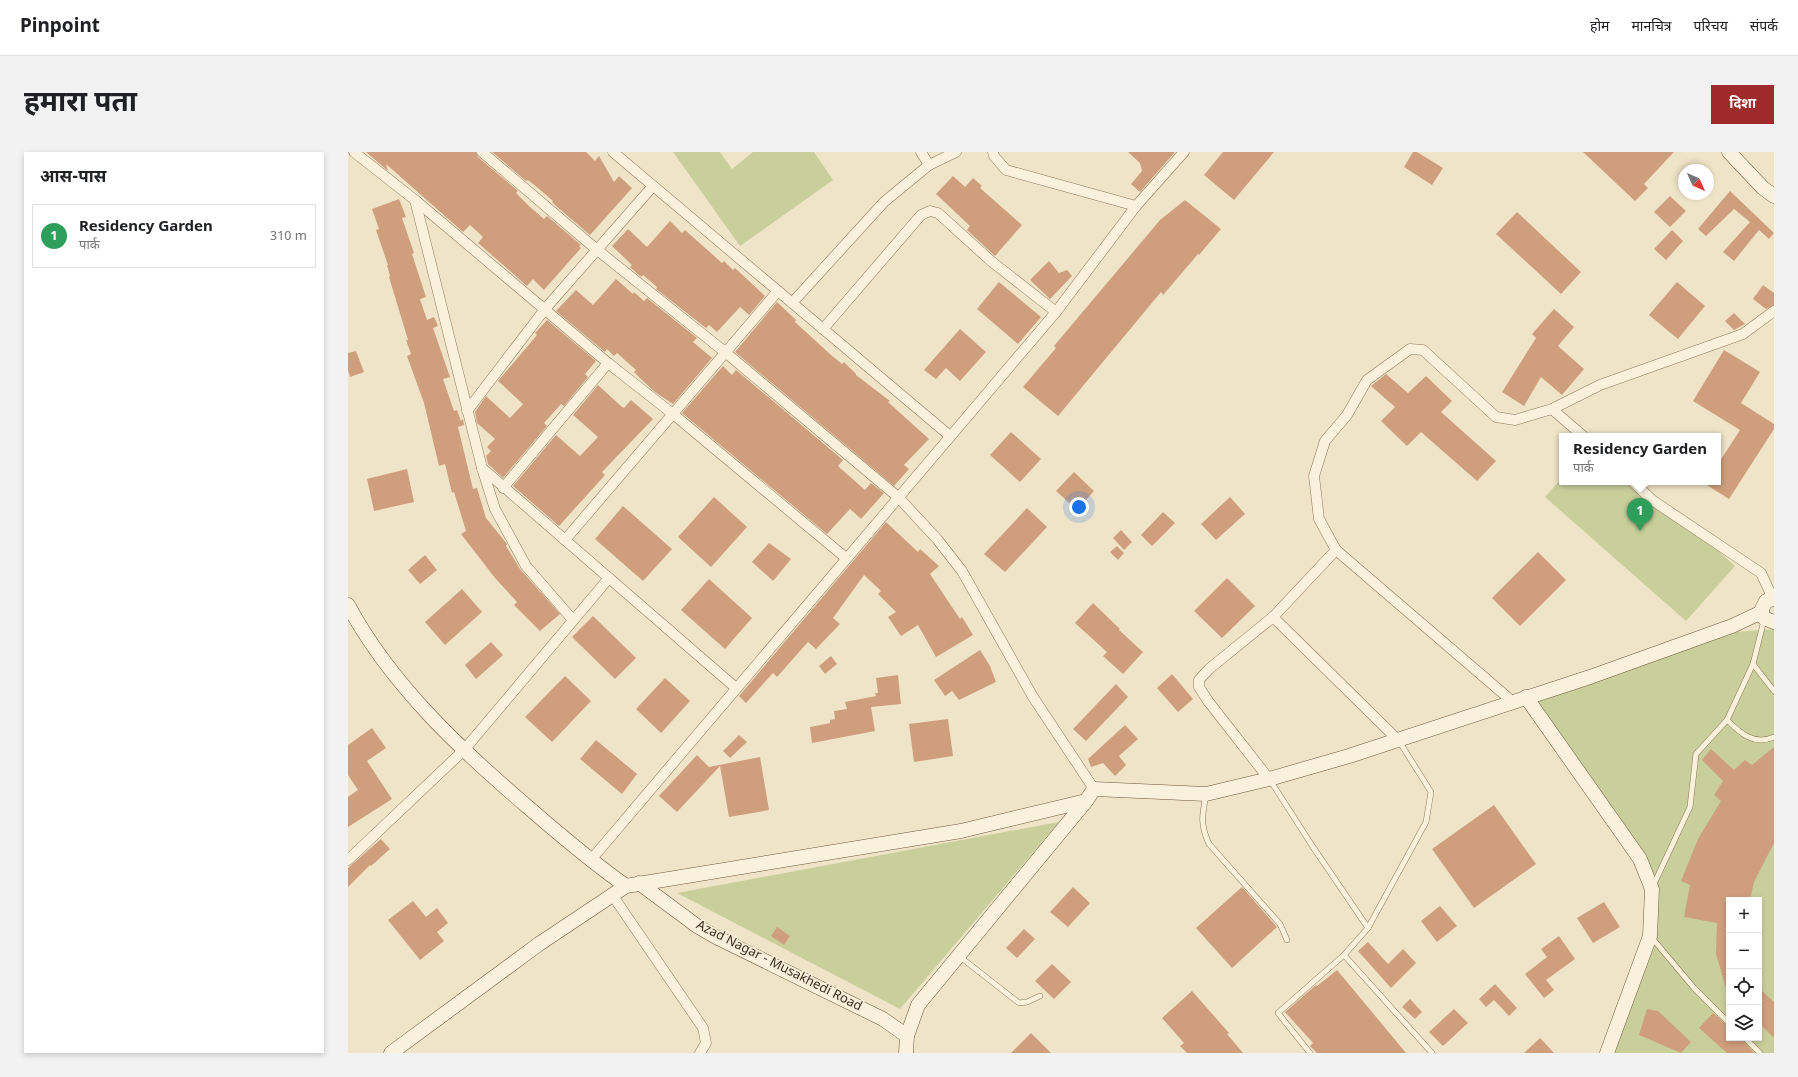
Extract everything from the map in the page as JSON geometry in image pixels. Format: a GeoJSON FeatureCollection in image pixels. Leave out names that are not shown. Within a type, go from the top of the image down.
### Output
{"type":"FeatureCollection","features":[{"type":"Feature","properties":{"kind":"street"},"geometry":{"type":"LineString","coordinates":[[354,152],[415,200],[608,363],[846,558]]}},
{"type":"Feature","properties":{"kind":"street"},"geometry":{"type":"LineString","coordinates":[[482,152],[596,249],[726,352],[898,497],[937,539],[962,571],[1033,698],[1094,789]]}},
{"type":"Feature","properties":{"kind":"street"},"geometry":{"type":"LineString","coordinates":[[613,152],[950,436]]}},
{"type":"Feature","properties":{"kind":"street"},"geometry":{"type":"LineString","coordinates":[[921,152],[929,165]]}},
{"type":"Feature","properties":{"kind":"street"},"geometry":{"type":"LineString","coordinates":[[792,303],[884,202],[929,165],[956,152]]}},
{"type":"Feature","properties":{"kind":"street"},"geometry":{"type":"LineString","coordinates":[[993,152],[994,156],[1006,170],[1136,206]]}},
{"type":"Feature","properties":{"kind":"street"},"geometry":{"type":"LineString","coordinates":[[590,860],[1056,312],[1136,206],[1184,152]]}},
{"type":"Feature","properties":{"kind":"street"},"geometry":{"type":"LineString","coordinates":[[1729,152],[1763,188],[1774,196]]}},
{"type":"Feature","properties":{"kind":"street"},"geometry":{"type":"LineString","coordinates":[[467,411],[545,309],[596,249],[653,186]]}},
{"type":"Feature","properties":{"kind":"street"},"geometry":{"type":"LineString","coordinates":[[415,200],[467,411],[482,468],[495,509],[526,566],[573,620]]}},
{"type":"Feature","properties":{"kind":"street"},"geometry":{"type":"LineString","coordinates":[[823,329],[921,215],[930,211],[938,213],[991,261],[1056,312]]}},
{"type":"Feature","properties":{"kind":"street"},"geometry":{"type":"LineString","coordinates":[[565,540],[778,291]]}},
{"type":"Feature","properties":{"kind":"street"},"geometry":{"type":"LineString","coordinates":[[1607,1053],[1650,936],[1652,889],[1640,859],[1519,700],[1336,550],[1319,519],[1314,476],[1325,442],[1347,415],[1367,380],[1410,349],[1423,350],[1496,417],[1515,420],[1552,409],[1600,385],[1744,334],[1774,311]]}},
{"type":"Feature","properties":{"kind":"street"},"geometry":{"type":"LineString","coordinates":[[503,488],[608,363]]}},
{"type":"Feature","properties":{"kind":"street"},"geometry":{"type":"LineString","coordinates":[[1552,409],[1580,433]]}},
{"type":"Feature","properties":{"kind":"street"},"geometry":{"type":"LineString","coordinates":[[482,468],[503,488],[736,688]]}},
{"type":"Feature","properties":{"kind":"street"},"geometry":{"type":"LineString","coordinates":[[1094,789],[1206,794],[1269,779],[1349,756],[1590,677],[1725,628],[1767,617],[1763,604],[1770,599],[1774,599],[1761,573],[1652,500],[1636,485]]}},
{"type":"Feature","properties":{"kind":"street"},"geometry":{"type":"LineString","coordinates":[[1269,779],[1208,701],[1199,687],[1199,680],[1209,669],[1273,617],[1336,550]]}},
{"type":"Feature","properties":{"kind":"street"},"geometry":{"type":"LineString","coordinates":[[348,860],[464,750],[609,578]]}},
{"type":"Feature","properties":{"kind":"street","name":"Azad Nagar - Musakhedi Road"},"geometry":{"type":"LineString","coordinates":[[348,605],[383,658],[408,692],[478,765],[590,860],[632,884],[697,926],[883,1019],[907,1036]]}},
{"type":"Feature","properties":{"kind":"street"},"geometry":{"type":"LineString","coordinates":[[1273,617],[1398,740]]}},
{"type":"Feature","properties":{"kind":"street"},"geometry":{"type":"LineString","coordinates":[[906,1053],[907,1036],[918,1006],[1086,801],[1094,789]]}},
{"type":"Feature","properties":{"kind":"street"},"geometry":{"type":"LineString","coordinates":[[391,1053],[539,944],[632,884],[961,831],[1086,801]]}},
{"type":"Feature","properties":{"kind":"street"},"geometry":{"type":"LineString","coordinates":[[613,896],[703,1028],[706,1043],[700,1053]]}},
{"type":"Feature","properties":{"kind":"lane"},"geometry":{"type":"LineString","coordinates":[[1652,889],[1690,807],[1696,754],[1727,720],[1753,664],[1767,617]]}},
{"type":"Feature","properties":{"kind":"lane"},"geometry":{"type":"LineString","coordinates":[[1753,664],[1774,691]]}},
{"type":"Feature","properties":{"kind":"lane"},"geometry":{"type":"LineString","coordinates":[[1727,720],[1740,733],[1749,738],[1759,740],[1774,737]]}},
{"type":"Feature","properties":{"kind":"lane"},"geometry":{"type":"LineString","coordinates":[[1310,1053],[1278,1013],[1344,955],[1368,928],[1426,822],[1431,792],[1398,740]]}},
{"type":"Feature","properties":{"kind":"lane"},"geometry":{"type":"LineString","coordinates":[[1269,779],[1312,847],[1368,928]]}},
{"type":"Feature","properties":{"kind":"lane"},"geometry":{"type":"LineString","coordinates":[[1206,794],[1201,817],[1203,830],[1209,844],[1280,924],[1287,940]]}},
{"type":"Feature","properties":{"kind":"lane"},"geometry":{"type":"LineString","coordinates":[[1650,936],[1694,988],[1726,1020]]}},
{"type":"Feature","properties":{"kind":"lane"},"geometry":{"type":"LineString","coordinates":[[1344,955],[1432,1053]]}},
{"type":"Feature","properties":{"kind":"lane"},"geometry":{"type":"LineString","coordinates":[[959,956],[1019,1003],[1027,1002],[1040,996]]}},
{"type":"Feature","properties":{"kind":"lane"},"geometry":{"type":"LineString","coordinates":[[1748,1041],[1760,1053]]}},
{"type":"Feature","properties":{"kind":"green space"},"geometry":{"type":"Polygon","coordinates":[[[673,152],[720,152],[732,169],[753,152],[814,152],[833,180],[740,246],[673,152]]]}},
{"type":"Feature","properties":{"kind":"green space"},"geometry":{"type":"Polygon","coordinates":[[[1559,481],[1559,485],[1644,485],[1735,566],[1686,621],[1545,497],[1559,481]]]}},
{"type":"Feature","properties":{"kind":"green space"},"geometry":{"type":"Polygon","coordinates":[[[1774,629],[1774,1053],[1607,1053],[1650,936],[1652,889],[1526,697],[1721,633],[1774,629]]]}},
{"type":"Feature","properties":{"kind":"green space"},"geometry":{"type":"Polygon","coordinates":[[[1059,822],[900,1009],[677,893],[1059,822]]]}},
{"type":"Feature","properties":{"kind":"building"},"geometry":{"type":"Polygon","coordinates":[[[366,152],[476,152],[478,157],[518,191],[516,193],[530,207],[544,219],[547,216],[581,245],[579,246],[581,248],[544,290],[533,279],[527,286],[478,243],[483,237],[470,225],[463,232],[386,164],[388,171],[366,152]]]}},
{"type":"Feature","properties":{"kind":"building"},"geometry":{"type":"Polygon","coordinates":[[[492,152],[586,152],[595,161],[599,156],[614,182],[619,176],[632,188],[590,235],[556,206],[552,202],[553,201],[538,188],[528,180],[526,181],[492,152]]]}},
{"type":"Feature","properties":{"kind":"building"},"geometry":{"type":"Polygon","coordinates":[[[1128,152],[1175,152],[1140,192],[1131,184],[1142,171],[1140,163],[1128,152]]]}},
{"type":"Feature","properties":{"kind":"building"},"geometry":{"type":"Polygon","coordinates":[[[1223,152],[1274,152],[1234,200],[1204,175],[1223,152]]]}},
{"type":"Feature","properties":{"kind":"building"},"geometry":{"type":"Polygon","coordinates":[[[1413,152],[1417,152],[1443,168],[1432,185],[1404,167],[1413,152]]]}},
{"type":"Feature","properties":{"kind":"building"},"geometry":{"type":"Polygon","coordinates":[[[1583,152],[1674,152],[1644,184],[1648,188],[1635,201],[1583,152]]]}},
{"type":"Feature","properties":{"kind":"building"},"geometry":{"type":"Polygon","coordinates":[[[953,176],[965,187],[973,178],[982,186],[980,188],[1022,225],[995,256],[967,230],[970,226],[936,194],[953,176]]]}},
{"type":"Feature","properties":{"kind":"building"},"geometry":{"type":"Polygon","coordinates":[[[1730,191],[1774,233],[1769,239],[1759,230],[1734,261],[1723,252],[1750,222],[1734,209],[1706,236],[1698,229],[1730,191]]]}},
{"type":"Feature","properties":{"kind":"building"},"geometry":{"type":"Polygon","coordinates":[[[1670,196],[1686,211],[1670,227],[1654,212],[1670,196]]]}},
{"type":"Feature","properties":{"kind":"building"},"geometry":{"type":"Polygon","coordinates":[[[399,199],[406,217],[402,218],[414,253],[412,254],[426,297],[420,299],[427,320],[434,317],[438,326],[433,328],[450,377],[443,379],[454,411],[457,410],[461,421],[463,419],[464,425],[458,427],[473,489],[477,488],[486,518],[507,544],[506,546],[520,569],[560,614],[540,631],[514,605],[517,602],[495,578],[461,534],[466,531],[454,492],[452,493],[445,464],[439,466],[424,403],[407,356],[411,354],[406,340],[408,340],[389,277],[388,265],[376,230],[379,229],[372,209],[399,199]]]}},
{"type":"Feature","properties":{"kind":"building"},"geometry":{"type":"Polygon","coordinates":[[[1185,200],[1221,229],[1163,295],[1161,292],[1058,416],[1023,387],[1056,348],[1054,346],[1160,220],[1185,200]]]}},
{"type":"Feature","properties":{"kind":"building"},"geometry":{"type":"Polygon","coordinates":[[[1517,212],[1581,272],[1561,294],[1496,234],[1517,212]]]}},
{"type":"Feature","properties":{"kind":"building"},"geometry":{"type":"Polygon","coordinates":[[[670,221],[682,233],[685,230],[722,263],[724,261],[733,270],[735,268],[765,296],[749,315],[740,307],[717,332],[709,325],[706,328],[656,289],[657,287],[643,275],[641,277],[630,267],[632,265],[612,246],[628,229],[647,247],[670,221]]]}},
{"type":"Feature","properties":{"kind":"building"},"geometry":{"type":"Polygon","coordinates":[[[1672,230],[1683,241],[1666,260],[1654,249],[1672,230]]]}},
{"type":"Feature","properties":{"kind":"building"},"geometry":{"type":"Polygon","coordinates":[[[1049,261],[1059,273],[1067,270],[1072,276],[1050,299],[1030,280],[1049,261]]]}},
{"type":"Feature","properties":{"kind":"building"},"geometry":{"type":"Polygon","coordinates":[[[616,279],[633,294],[634,292],[644,301],[647,298],[697,338],[693,342],[712,358],[673,404],[655,392],[634,372],[636,370],[617,353],[614,356],[607,349],[605,352],[556,311],[576,290],[593,305],[616,279]]]}},
{"type":"Feature","properties":{"kind":"building"},"geometry":{"type":"Polygon","coordinates":[[[999,282],[1041,317],[1018,344],[977,309],[999,282]]]}},
{"type":"Feature","properties":{"kind":"building"},"geometry":{"type":"Polygon","coordinates":[[[1677,282],[1705,306],[1678,339],[1649,315],[1677,282]]]}},
{"type":"Feature","properties":{"kind":"building"},"geometry":{"type":"Polygon","coordinates":[[[1763,285],[1774,293],[1774,305],[1766,309],[1753,299],[1763,285]]]}},
{"type":"Feature","properties":{"kind":"building"},"geometry":{"type":"Polygon","coordinates":[[[777,302],[796,320],[795,322],[831,355],[842,364],[844,362],[856,375],[890,401],[888,402],[929,439],[904,465],[909,469],[894,486],[735,352],[777,302]]]}},
{"type":"Feature","properties":{"kind":"building"},"geometry":{"type":"Polygon","coordinates":[[[1554,309],[1574,327],[1558,346],[1584,369],[1562,395],[1541,377],[1524,406],[1502,392],[1536,338],[1532,334],[1554,309]]]}},
{"type":"Feature","properties":{"kind":"building"},"geometry":{"type":"Polygon","coordinates":[[[1734,313],[1745,324],[1734,330],[1725,321],[1734,313]]]}},
{"type":"Feature","properties":{"kind":"building"},"geometry":{"type":"Polygon","coordinates":[[[547,320],[596,361],[585,374],[588,377],[564,406],[561,404],[544,423],[547,426],[503,478],[488,464],[486,456],[491,451],[487,447],[495,439],[477,423],[475,412],[486,396],[510,418],[523,404],[498,381],[537,335],[535,333],[547,320]]]}},
{"type":"Feature","properties":{"kind":"building"},"geometry":{"type":"Polygon","coordinates":[[[960,329],[986,352],[960,381],[946,368],[936,379],[924,370],[960,329]]]}},
{"type":"Feature","properties":{"kind":"building"},"geometry":{"type":"Polygon","coordinates":[[[1724,350],[1760,372],[1741,403],[1774,424],[1774,429],[1729,499],[1707,485],[1721,485],[1721,459],[1740,430],[1693,401],[1724,350]]]}},
{"type":"Feature","properties":{"kind":"building"},"geometry":{"type":"Polygon","coordinates":[[[356,351],[364,372],[350,377],[348,370],[348,353],[356,351]]]}},
{"type":"Feature","properties":{"kind":"building"},"geometry":{"type":"Polygon","coordinates":[[[723,366],[732,375],[736,370],[843,460],[838,466],[865,490],[871,483],[884,493],[861,519],[850,509],[827,534],[682,413],[723,366]]]}},
{"type":"Feature","properties":{"kind":"building"},"geometry":{"type":"Polygon","coordinates":[[[1386,374],[1408,393],[1426,376],[1452,401],[1441,412],[1496,461],[1477,481],[1421,432],[1407,446],[1381,421],[1395,407],[1371,386],[1386,374]]]}},
{"type":"Feature","properties":{"kind":"building"},"geometry":{"type":"Polygon","coordinates":[[[598,385],[622,407],[624,408],[631,400],[653,419],[602,472],[605,475],[559,526],[513,486],[556,435],[580,456],[598,437],[573,415],[598,385]]]}},
{"type":"Feature","properties":{"kind":"building"},"geometry":{"type":"Polygon","coordinates":[[[1011,432],[1041,459],[1020,482],[990,455],[1011,432]]]}},
{"type":"Feature","properties":{"kind":"building"},"geometry":{"type":"Polygon","coordinates":[[[407,469],[414,502],[374,511],[367,479],[407,469]]]}},
{"type":"Feature","properties":{"kind":"building"},"geometry":{"type":"Polygon","coordinates":[[[1074,472],[1094,491],[1077,510],[1056,491],[1074,472]]]}},
{"type":"Feature","properties":{"kind":"building"},"geometry":{"type":"Polygon","coordinates":[[[714,497],[747,527],[711,567],[678,537],[714,497]]]}},
{"type":"Feature","properties":{"kind":"building"},"geometry":{"type":"Polygon","coordinates":[[[1230,497],[1245,514],[1216,540],[1201,524],[1230,497]]]}},
{"type":"Feature","properties":{"kind":"building"},"geometry":{"type":"Polygon","coordinates":[[[623,506],[672,549],[643,581],[595,539],[623,506]]]}},
{"type":"Feature","properties":{"kind":"building"},"geometry":{"type":"Polygon","coordinates":[[[1027,508],[1047,527],[1005,572],[984,554],[1027,508]]]}},
{"type":"Feature","properties":{"kind":"building"},"geometry":{"type":"Polygon","coordinates":[[[1163,512],[1175,523],[1152,546],[1141,535],[1163,512]]]}},
{"type":"Feature","properties":{"kind":"building"},"geometry":{"type":"Polygon","coordinates":[[[886,522],[918,552],[920,549],[939,566],[930,574],[960,619],[962,617],[973,635],[936,657],[918,625],[901,636],[888,617],[896,612],[878,594],[881,591],[864,575],[833,618],[840,624],[816,649],[808,642],[777,677],[773,673],[746,703],[739,696],[886,522]]]}},
{"type":"Feature","properties":{"kind":"building"},"geometry":{"type":"Polygon","coordinates":[[[1121,530],[1132,542],[1124,550],[1113,538],[1121,530]]]}},
{"type":"Feature","properties":{"kind":"building"},"geometry":{"type":"Polygon","coordinates":[[[769,543],[791,559],[773,581],[752,562],[769,543]]]}},
{"type":"Feature","properties":{"kind":"building"},"geometry":{"type":"Polygon","coordinates":[[[1117,546],[1124,553],[1118,560],[1110,552],[1117,546]]]}},
{"type":"Feature","properties":{"kind":"building"},"geometry":{"type":"Polygon","coordinates":[[[1538,552],[1566,580],[1520,626],[1492,598],[1538,552]]]}},
{"type":"Feature","properties":{"kind":"building"},"geometry":{"type":"Polygon","coordinates":[[[425,555],[437,570],[420,584],[408,570],[425,555]]]}},
{"type":"Feature","properties":{"kind":"building"},"geometry":{"type":"Polygon","coordinates":[[[1227,578],[1255,606],[1222,638],[1194,611],[1227,578]]]}},
{"type":"Feature","properties":{"kind":"building"},"geometry":{"type":"Polygon","coordinates":[[[709,579],[752,618],[725,649],[681,610],[709,579]]]}},
{"type":"Feature","properties":{"kind":"building"},"geometry":{"type":"Polygon","coordinates":[[[462,589],[482,612],[445,645],[425,622],[462,589]]]}},
{"type":"Feature","properties":{"kind":"building"},"geometry":{"type":"Polygon","coordinates":[[[1093,603],[1143,652],[1123,674],[1103,656],[1107,652],[1075,623],[1093,603]]]}},
{"type":"Feature","properties":{"kind":"building"},"geometry":{"type":"Polygon","coordinates":[[[593,616],[636,658],[615,679],[572,637],[593,616]]]}},
{"type":"Feature","properties":{"kind":"building"},"geometry":{"type":"Polygon","coordinates":[[[491,642],[503,655],[476,679],[465,665],[491,642]]]}},
{"type":"Feature","properties":{"kind":"building"},"geometry":{"type":"Polygon","coordinates":[[[980,650],[990,666],[996,682],[959,700],[952,691],[945,696],[934,680],[980,650]]]}},
{"type":"Feature","properties":{"kind":"building"},"geometry":{"type":"Polygon","coordinates":[[[831,656],[837,664],[825,674],[819,666],[831,656]]]}},
{"type":"Feature","properties":{"kind":"building"},"geometry":{"type":"Polygon","coordinates":[[[1172,674],[1193,699],[1178,712],[1157,688],[1172,674]]]}},
{"type":"Feature","properties":{"kind":"building"},"geometry":{"type":"Polygon","coordinates":[[[898,675],[901,704],[871,707],[875,731],[812,743],[810,727],[830,723],[830,720],[835,719],[834,711],[847,709],[845,702],[876,696],[875,693],[878,693],[876,678],[898,675]]]}},
{"type":"Feature","properties":{"kind":"building"},"geometry":{"type":"Polygon","coordinates":[[[565,676],[591,701],[552,742],[525,717],[565,676]]]}},
{"type":"Feature","properties":{"kind":"building"},"geometry":{"type":"Polygon","coordinates":[[[665,678],[690,701],[661,733],[636,709],[665,678]]]}},
{"type":"Feature","properties":{"kind":"building"},"geometry":{"type":"Polygon","coordinates":[[[1116,684],[1128,697],[1086,741],[1073,729],[1116,684]]]}},
{"type":"Feature","properties":{"kind":"building"},"geometry":{"type":"Polygon","coordinates":[[[948,719],[953,756],[914,762],[909,724],[948,719]]]}},
{"type":"Feature","properties":{"kind":"building"},"geometry":{"type":"Polygon","coordinates":[[[1125,725],[1138,739],[1119,756],[1126,765],[1115,776],[1103,763],[1091,767],[1088,759],[1125,725]]]}},
{"type":"Feature","properties":{"kind":"building"},"geometry":{"type":"Polygon","coordinates":[[[372,728],[386,748],[367,761],[392,799],[348,827],[348,797],[358,790],[348,775],[348,745],[372,728]]]}},
{"type":"Feature","properties":{"kind":"building"},"geometry":{"type":"Polygon","coordinates":[[[739,735],[747,742],[730,758],[723,751],[739,735]]]}},
{"type":"Feature","properties":{"kind":"building"},"geometry":{"type":"Polygon","coordinates":[[[596,740],[637,774],[622,794],[580,759],[596,740]]]}},
{"type":"Feature","properties":{"kind":"building"},"geometry":{"type":"Polygon","coordinates":[[[1774,747],[1774,843],[1754,882],[1751,897],[1726,897],[1726,988],[1716,954],[1717,923],[1684,917],[1690,885],[1681,881],[1698,839],[1721,801],[1714,795],[1723,781],[1702,760],[1711,749],[1734,770],[1745,760],[1752,765],[1774,747]]]}},
{"type":"Feature","properties":{"kind":"building"},"geometry":{"type":"Polygon","coordinates":[[[697,755],[709,767],[760,757],[769,810],[729,817],[720,766],[677,812],[659,796],[697,755]]]}},
{"type":"Feature","properties":{"kind":"building"},"geometry":{"type":"Polygon","coordinates":[[[1494,805],[1536,864],[1474,908],[1432,849],[1494,805]]]}},
{"type":"Feature","properties":{"kind":"building"},"geometry":{"type":"Polygon","coordinates":[[[381,839],[390,849],[371,866],[370,865],[348,887],[348,868],[381,839]]]}},
{"type":"Feature","properties":{"kind":"building"},"geometry":{"type":"Polygon","coordinates":[[[1073,887],[1090,903],[1068,927],[1050,912],[1073,887]]]}},
{"type":"Feature","properties":{"kind":"building"},"geometry":{"type":"Polygon","coordinates":[[[1242,887],[1277,927],[1232,968],[1196,928],[1242,887]]]}},
{"type":"Feature","properties":{"kind":"building"},"geometry":{"type":"Polygon","coordinates":[[[413,901],[426,917],[437,908],[448,923],[437,932],[444,941],[420,960],[388,920],[413,901]]]}},
{"type":"Feature","properties":{"kind":"building"},"geometry":{"type":"Polygon","coordinates":[[[1604,902],[1620,927],[1593,943],[1577,918],[1604,902]]]}},
{"type":"Feature","properties":{"kind":"building"},"geometry":{"type":"Polygon","coordinates":[[[1440,906],[1457,926],[1437,942],[1421,921],[1440,906]]]}},
{"type":"Feature","properties":{"kind":"building"},"geometry":{"type":"Polygon","coordinates":[[[777,927],[790,936],[784,945],[771,936],[777,927]]]}},
{"type":"Feature","properties":{"kind":"building"},"geometry":{"type":"Polygon","coordinates":[[[1024,929],[1035,939],[1017,958],[1006,948],[1024,929]]]}},
{"type":"Feature","properties":{"kind":"building"},"geometry":{"type":"Polygon","coordinates":[[[1559,936],[1575,959],[1546,980],[1554,990],[1544,998],[1525,974],[1547,957],[1541,949],[1559,936]]]}},
{"type":"Feature","properties":{"kind":"building"},"geometry":{"type":"Polygon","coordinates":[[[1368,942],[1388,964],[1403,949],[1416,963],[1391,988],[1358,951],[1368,942]]]}},
{"type":"Feature","properties":{"kind":"building"},"geometry":{"type":"Polygon","coordinates":[[[1052,964],[1071,982],[1054,999],[1035,981],[1052,964]]]}},
{"type":"Feature","properties":{"kind":"building"},"geometry":{"type":"Polygon","coordinates":[[[1337,970],[1406,1053],[1317,1053],[1310,1046],[1313,1043],[1285,1012],[1316,985],[1317,986],[1337,970]]]}},
{"type":"Feature","properties":{"kind":"building"},"geometry":{"type":"Polygon","coordinates":[[[1495,984],[1517,1008],[1509,1016],[1494,1000],[1486,1007],[1479,999],[1495,984]]]}},
{"type":"Feature","properties":{"kind":"building"},"geometry":{"type":"Polygon","coordinates":[[[1192,991],[1229,1033],[1227,1034],[1243,1053],[1187,1053],[1180,1046],[1184,1043],[1162,1018],[1192,991]]]}},
{"type":"Feature","properties":{"kind":"building"},"geometry":{"type":"Polygon","coordinates":[[[1762,991],[1774,1002],[1774,1038],[1762,1026],[1762,991]]]}},
{"type":"Feature","properties":{"kind":"building"},"geometry":{"type":"Polygon","coordinates":[[[1410,999],[1422,1012],[1415,1019],[1402,1007],[1410,999]]]}},
{"type":"Feature","properties":{"kind":"building"},"geometry":{"type":"Polygon","coordinates":[[[1454,1009],[1468,1023],[1443,1046],[1429,1032],[1454,1009]]]}},
{"type":"Feature","properties":{"kind":"building"},"geometry":{"type":"Polygon","coordinates":[[[1647,1009],[1658,1011],[1691,1042],[1681,1053],[1639,1035],[1647,1009]]]}},
{"type":"Feature","properties":{"kind":"building"},"geometry":{"type":"Polygon","coordinates":[[[1713,1013],[1726,1024],[1726,1041],[1744,1041],[1754,1053],[1727,1053],[1699,1028],[1713,1013]]]}},
{"type":"Feature","properties":{"kind":"building"},"geometry":{"type":"Polygon","coordinates":[[[1031,1033],[1051,1053],[1011,1053],[1031,1033]]]}},
{"type":"Feature","properties":{"kind":"building"},"geometry":{"type":"Polygon","coordinates":[[[1540,1038],[1554,1053],[1524,1053],[1540,1038]]]}},
{"type":"Feature","properties":{"kind":"place","name":"Residency Garden"},"geometry":{"type":"Point","coordinates":[1640,531]}}]}
